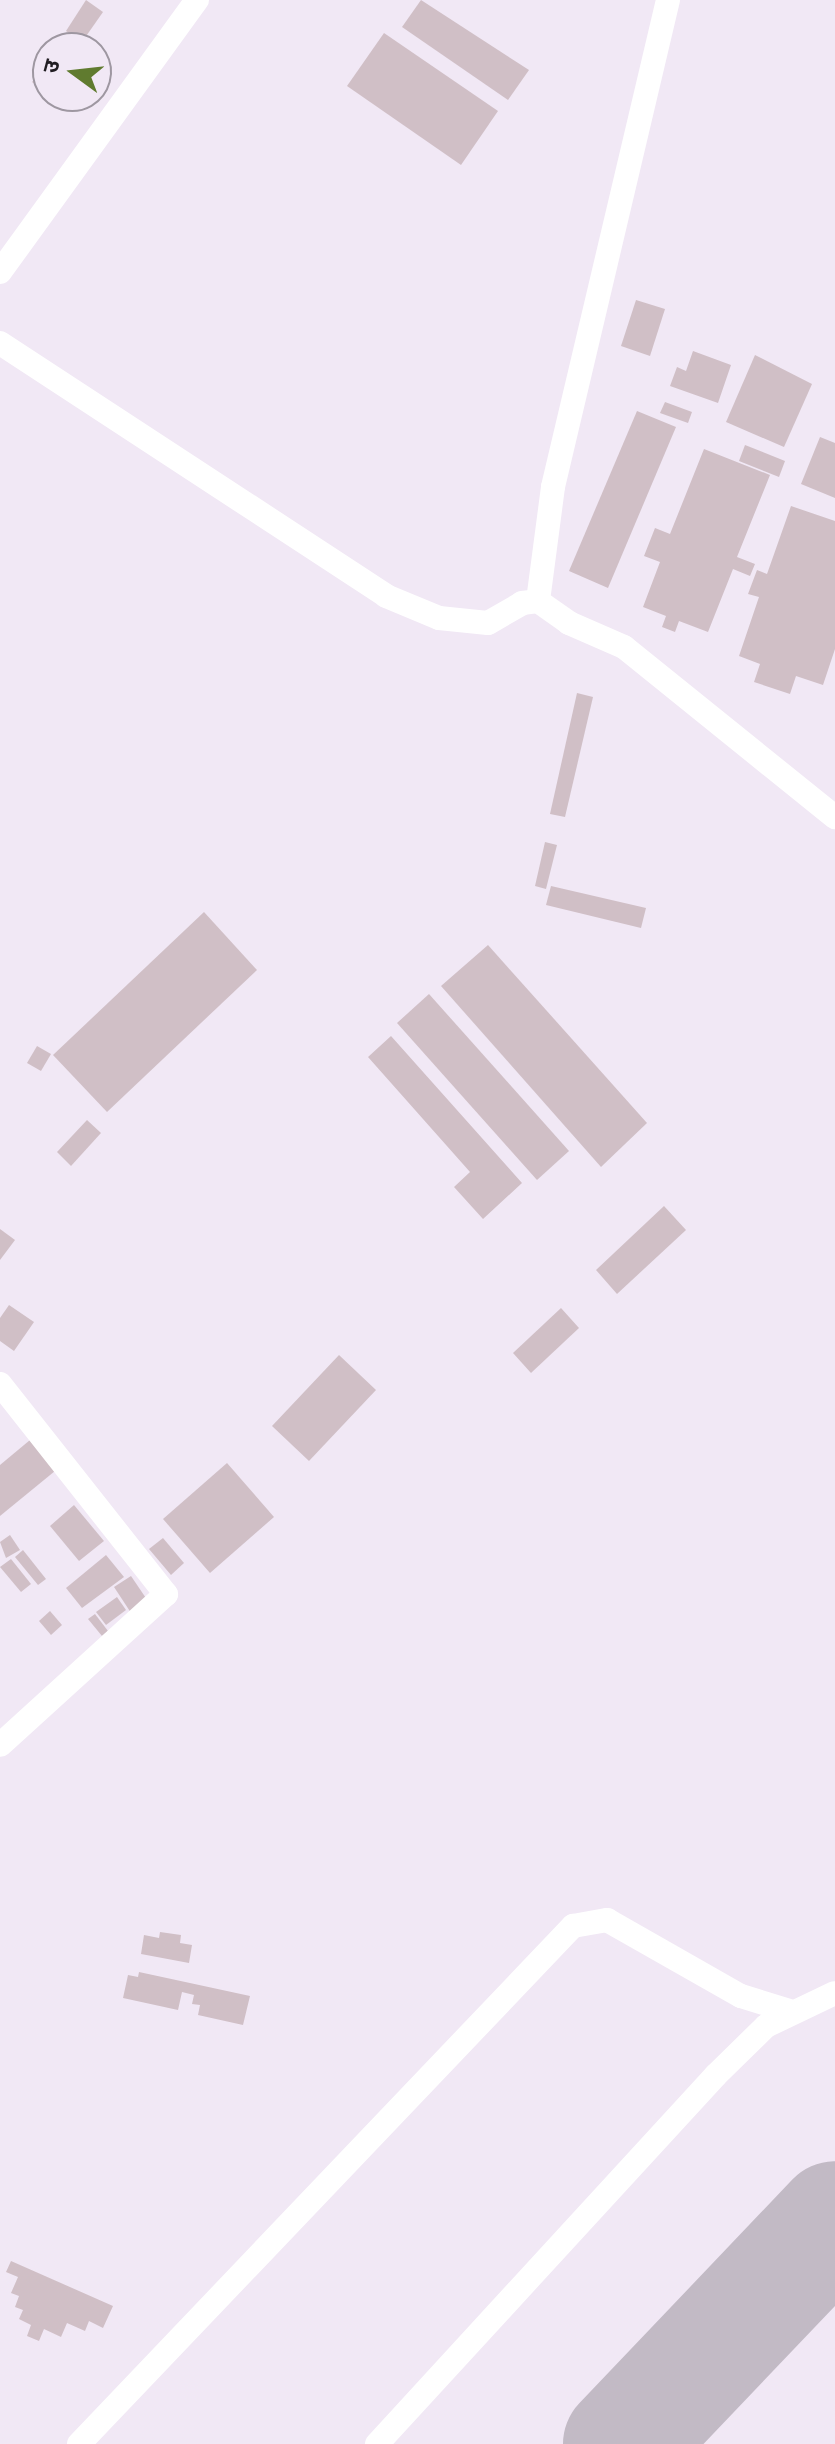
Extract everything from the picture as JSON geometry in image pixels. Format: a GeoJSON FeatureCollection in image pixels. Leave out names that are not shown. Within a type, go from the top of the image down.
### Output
{"type":"FeatureCollection","features":[{"type":"Feature","properties":{"kind":"street"},"geometry":{"type":"LineString","coordinates":[[0,272],[197,0]]}},
{"type":"Feature","properties":{"kind":"street"},"geometry":{"type":"LineString","coordinates":[[538,601],[556,472],[668,0]]}},
{"type":"Feature","properties":{"kind":"street"},"geometry":{"type":"LineString","coordinates":[[0,343],[386,596],[439,618],[488,623],[522,603],[538,601],[569,623],[624,647],[835,817]]}},
{"type":"Feature","properties":{"kind":"street"},"geometry":{"type":"LineString","coordinates":[[0,1384],[166,1594],[0,1745]]}},
{"type":"Feature","properties":{"kind":"street"},"geometry":{"type":"LineString","coordinates":[[79,2444],[573,1926],[607,1920],[741,1996],[793,2012]]}},
{"type":"Feature","properties":{"kind":"street"},"geometry":{"type":"LineString","coordinates":[[377,2444],[716,2075],[766,2026],[835,1993]]}},
{"type":"Feature","properties":{"kind":"building"},"geometry":{"type":"Polygon","coordinates":[[[86,0],[103,12],[89,32],[66,31],[86,0]]]}},
{"type":"Feature","properties":{"kind":"building"},"geometry":{"type":"Polygon","coordinates":[[[421,0],[529,70],[508,100],[402,27],[421,0]]]}},
{"type":"Feature","properties":{"kind":"building"},"geometry":{"type":"Polygon","coordinates":[[[384,33],[498,111],[461,165],[347,86],[384,33]]]}},
{"type":"Feature","properties":{"kind":"building"},"geometry":{"type":"Polygon","coordinates":[[[636,300],[665,309],[650,356],[621,346],[636,300]]]}},
{"type":"Feature","properties":{"kind":"building"},"geometry":{"type":"Polygon","coordinates":[[[693,351],[731,365],[718,403],[670,386],[677,367],[686,371],[693,351]]]}},
{"type":"Feature","properties":{"kind":"building"},"geometry":{"type":"Polygon","coordinates":[[[755,355],[812,384],[784,447],[726,422],[755,355]]]}},
{"type":"Feature","properties":{"kind":"building"},"geometry":{"type":"Polygon","coordinates":[[[665,402],[692,412],[688,423],[660,413],[665,402]]]}},
{"type":"Feature","properties":{"kind":"building"},"geometry":{"type":"Polygon","coordinates":[[[637,411],[676,427],[608,588],[569,571],[637,411]]]}},
{"type":"Feature","properties":{"kind":"building"},"geometry":{"type":"Polygon","coordinates":[[[820,437],[835,443],[835,498],[801,484],[820,437]]]}},
{"type":"Feature","properties":{"kind":"building"},"geometry":{"type":"Polygon","coordinates":[[[745,445],[785,461],[779,477],[739,461],[745,445]]]}},
{"type":"Feature","properties":{"kind":"building"},"geometry":{"type":"Polygon","coordinates":[[[704,449],[770,475],[737,557],[755,564],[750,576],[733,569],[708,632],[679,621],[675,632],[662,627],[666,616],[643,607],[660,562],[644,556],[655,528],[670,534],[704,449]]]}},
{"type":"Feature","properties":{"kind":"building"},"geometry":{"type":"Polygon","coordinates":[[[791,506],[835,521],[835,649],[823,685],[796,676],[790,694],[754,682],[760,664],[739,656],[759,597],[748,594],[757,570],[767,574],[791,506]]]}},
{"type":"Feature","properties":{"kind":"building"},"geometry":{"type":"Polygon","coordinates":[[[577,693],[593,697],[565,817],[550,814],[577,693]]]}},
{"type":"Feature","properties":{"kind":"building"},"geometry":{"type":"Polygon","coordinates":[[[545,842],[557,845],[546,889],[535,886],[545,842]]]}},
{"type":"Feature","properties":{"kind":"building"},"geometry":{"type":"Polygon","coordinates":[[[551,886],[646,908],[641,928],[546,905],[551,886]]]}},
{"type":"Feature","properties":{"kind":"building"},"geometry":{"type":"Polygon","coordinates":[[[204,912],[257,970],[107,1112],[53,1055],[204,912]]]}},
{"type":"Feature","properties":{"kind":"building"},"geometry":{"type":"Polygon","coordinates":[[[488,945],[647,1123],[601,1167],[441,986],[488,945]]]}},
{"type":"Feature","properties":{"kind":"building"},"geometry":{"type":"Polygon","coordinates":[[[429,994],[569,1151],[537,1180],[397,1023],[429,994]]]}},
{"type":"Feature","properties":{"kind":"building"},"geometry":{"type":"Polygon","coordinates":[[[391,1036],[522,1183],[483,1219],[454,1187],[470,1172],[368,1057],[391,1036]]]}},
{"type":"Feature","properties":{"kind":"building"},"geometry":{"type":"Polygon","coordinates":[[[37,1046],[51,1054],[41,1071],[27,1063],[37,1046]]]}},
{"type":"Feature","properties":{"kind":"building"},"geometry":{"type":"Polygon","coordinates":[[[87,1120],[101,1133],[71,1166],[57,1152],[87,1120]]]}},
{"type":"Feature","properties":{"kind":"building"},"geometry":{"type":"Polygon","coordinates":[[[664,1206],[686,1230],[617,1294],[596,1270],[664,1206]]]}},
{"type":"Feature","properties":{"kind":"building"},"geometry":{"type":"Polygon","coordinates":[[[0,1229],[15,1240],[0,1260],[0,1229]]]}},
{"type":"Feature","properties":{"kind":"building"},"geometry":{"type":"Polygon","coordinates":[[[9,1305],[34,1322],[14,1351],[0,1341],[0,1318],[9,1305]]]}},
{"type":"Feature","properties":{"kind":"building"},"geometry":{"type":"Polygon","coordinates":[[[561,1308],[579,1328],[531,1373],[513,1353],[561,1308]]]}},
{"type":"Feature","properties":{"kind":"building"},"geometry":{"type":"Polygon","coordinates":[[[339,1355],[376,1390],[309,1461],[272,1426],[339,1355]]]}},
{"type":"Feature","properties":{"kind":"building"},"geometry":{"type":"Polygon","coordinates":[[[30,1440],[55,1471],[0,1516],[0,1465],[30,1440]]]}},
{"type":"Feature","properties":{"kind":"building"},"geometry":{"type":"Polygon","coordinates":[[[227,1463],[274,1517],[210,1573],[163,1519],[227,1463]]]}},
{"type":"Feature","properties":{"kind":"building"},"geometry":{"type":"Polygon","coordinates":[[[74,1505],[104,1541],[79,1561],[50,1526],[74,1505]]]}},
{"type":"Feature","properties":{"kind":"building"},"geometry":{"type":"Polygon","coordinates":[[[10,1535],[20,1550],[6,1558],[0,1542],[10,1535]]]}},
{"type":"Feature","properties":{"kind":"building"},"geometry":{"type":"Polygon","coordinates":[[[163,1538],[184,1563],[171,1575],[149,1549],[163,1538]]]}},
{"type":"Feature","properties":{"kind":"building"},"geometry":{"type":"Polygon","coordinates":[[[23,1550],[46,1579],[38,1585],[15,1557],[23,1550]]]}},
{"type":"Feature","properties":{"kind":"building"},"geometry":{"type":"Polygon","coordinates":[[[106,1555],[124,1577],[82,1608],[66,1588],[106,1555]]]}},
{"type":"Feature","properties":{"kind":"building"},"geometry":{"type":"Polygon","coordinates":[[[11,1559],[31,1584],[21,1592],[0,1567],[11,1559]]]}},
{"type":"Feature","properties":{"kind":"building"},"geometry":{"type":"Polygon","coordinates":[[[131,1576],[152,1607],[135,1619],[114,1587],[131,1576]]]}},
{"type":"Feature","properties":{"kind":"building"},"geometry":{"type":"Polygon","coordinates":[[[117,1597],[126,1610],[106,1625],[96,1612],[117,1597]]]}},
{"type":"Feature","properties":{"kind":"building"},"geometry":{"type":"Polygon","coordinates":[[[50,1611],[62,1625],[51,1635],[39,1621],[50,1611]]]}},
{"type":"Feature","properties":{"kind":"building"},"geometry":{"type":"Polygon","coordinates":[[[95,1614],[108,1631],[102,1636],[88,1619],[95,1614]]]}},
{"type":"Feature","properties":{"kind":"building"},"geometry":{"type":"Polygon","coordinates":[[[160,1932],[181,1935],[180,1943],[192,1945],[189,1963],[141,1954],[144,1935],[159,1938],[160,1932]]]}},
{"type":"Feature","properties":{"kind":"building"},"geometry":{"type":"Polygon","coordinates":[[[139,1972],[250,1996],[243,2025],[198,2015],[200,2005],[192,2004],[194,1995],[182,1992],[178,2010],[123,1998],[128,1975],[138,1977],[139,1972]]]}},
{"type":"Feature","properties":{"kind":"building"},"geometry":{"type":"Polygon","coordinates":[[[11,2261],[113,2306],[103,2328],[89,2321],[85,2331],[67,2323],[61,2337],[44,2329],[39,2341],[27,2336],[31,2325],[19,2319],[23,2310],[15,2307],[19,2296],[11,2293],[18,2277],[6,2272],[11,2261]]]}},
{"type":"Feature","properties":{"kind":"runway"},"geometry":{"type":"LineString","coordinates":[[622,2444],[835,2220]]}}]}
